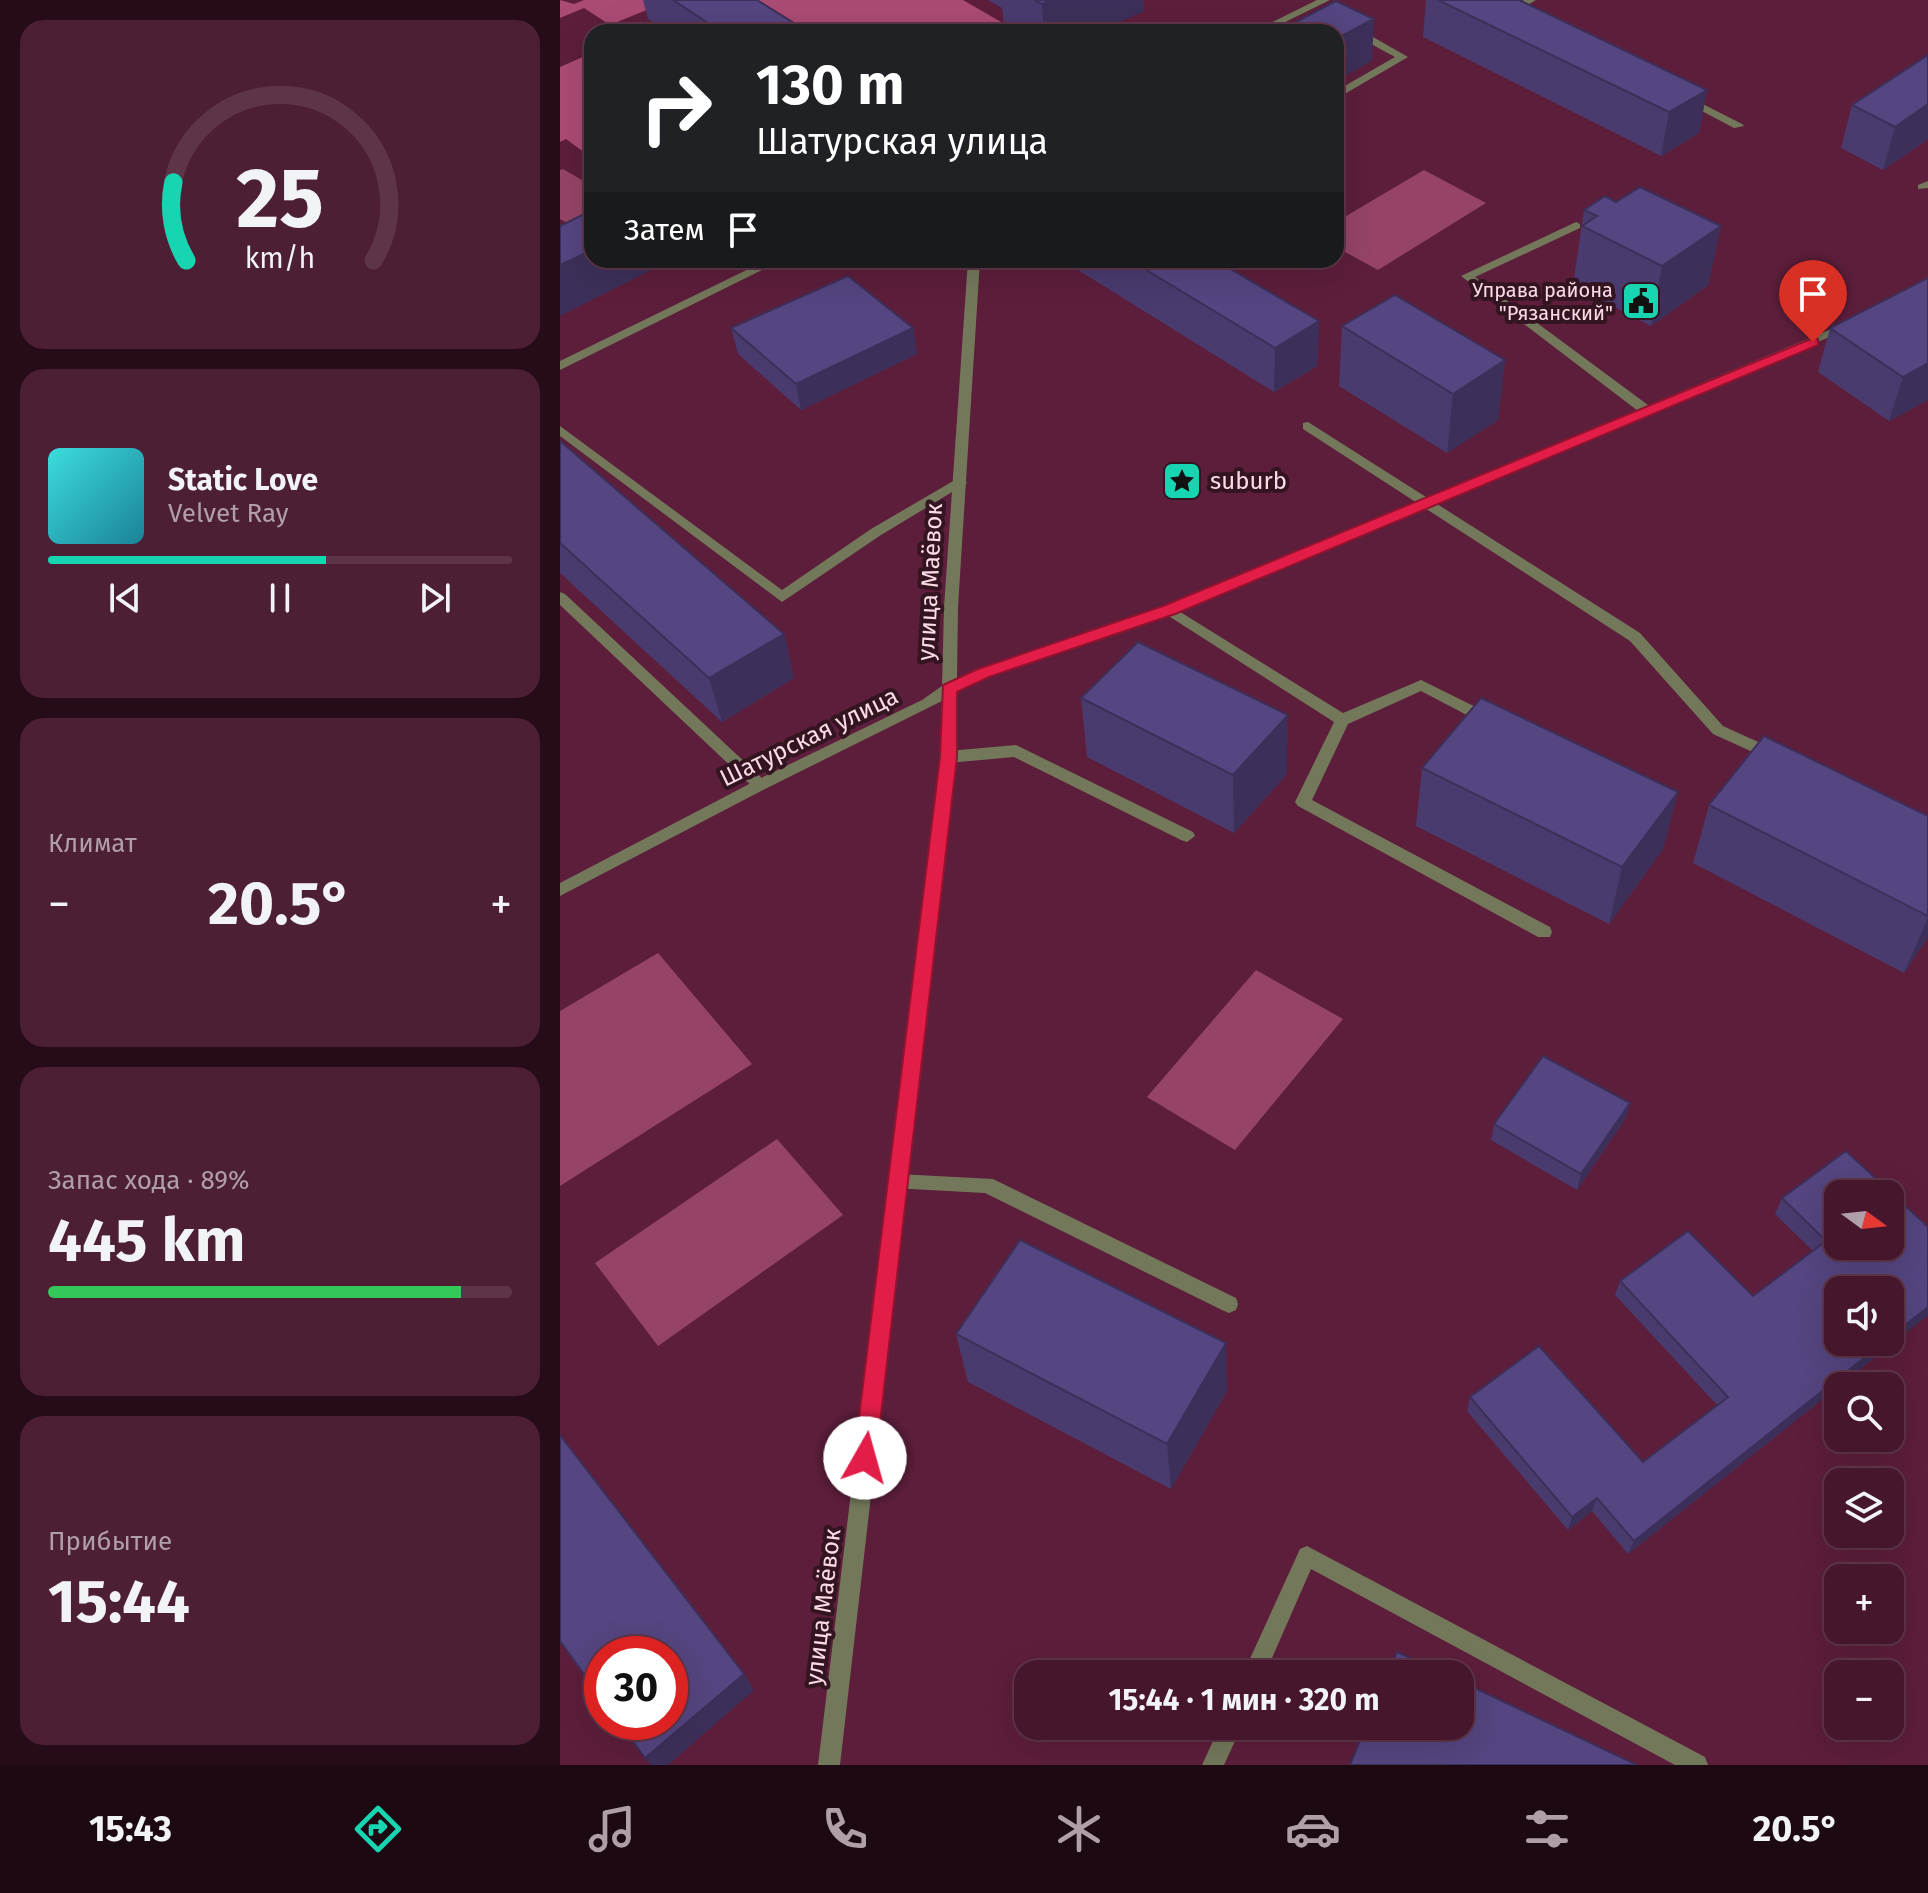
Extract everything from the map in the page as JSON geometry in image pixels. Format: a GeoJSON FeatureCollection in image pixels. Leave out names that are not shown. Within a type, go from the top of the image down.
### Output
{"type":"FeatureCollection","features":[{"type":"Feature","properties":{"kind":"street"},"geometry":{"type":"LineString","coordinates":[[1275,24],[1325,0]]}},
{"type":"Feature","properties":{"kind":"street"},"geometry":{"type":"LineString","coordinates":[[1499,0],[1530,15]]}},
{"type":"Feature","properties":{"kind":"street"},"geometry":{"type":"LineString","coordinates":[[1517,8],[1531,0]]}},
{"type":"Feature","properties":{"kind":"street"},"geometry":{"type":"LineString","coordinates":[[1310,8],[1324,15]]}},
{"type":"Feature","properties":{"kind":"street"},"geometry":{"type":"LineString","coordinates":[[1337,22],[1341,24]]}},
{"type":"Feature","properties":{"kind":"street"},"geometry":{"type":"LineString","coordinates":[[1344,26],[1403,57],[1344,91]]}},
{"type":"Feature","properties":{"kind":"street"},"geometry":{"type":"LineString","coordinates":[[1669,89],[1738,126]]}},
{"type":"Feature","properties":{"kind":"street"},"geometry":{"type":"LineString","coordinates":[[1576,226],[1467,276],[1647,411]]}},
{"type":"Feature","properties":{"kind":"street"},"geometry":{"type":"LineString","coordinates":[[560,366],[760,268]]}},
{"type":"Feature","properties":{"kind":"street","name":"улица Маёвок"},"geometry":{"type":"LineString","coordinates":[[829,1765],[948,757],[949,689],[973,268]]}},
{"type":"Feature","properties":{"kind":"street","name":"Шатурская улица"},"geometry":{"type":"LineString","coordinates":[[560,890],[983,673],[1169,610],[1856,324]]}},
{"type":"Feature","properties":{"kind":"street"},"geometry":{"type":"LineString","coordinates":[[1308,426],[1635,637],[1718,730],[1788,762]]}},
{"type":"Feature","properties":{"kind":"street"},"geometry":{"type":"LineString","coordinates":[[560,430],[782,597],[876,532],[960,483]]}},
{"type":"Feature","properties":{"kind":"street"},"geometry":{"type":"LineString","coordinates":[[560,597],[760,785]]}},
{"type":"Feature","properties":{"kind":"street"},"geometry":{"type":"LineString","coordinates":[[1169,610],[1342,720]]}},
{"type":"Feature","properties":{"kind":"street"},"geometry":{"type":"LineString","coordinates":[[1502,727],[1421,685],[1342,720],[1303,802],[1544,932]]}},
{"type":"Feature","properties":{"kind":"street"},"geometry":{"type":"LineString","coordinates":[[948,757],[1016,751],[1187,836]]}},
{"type":"Feature","properties":{"kind":"street"},"geometry":{"type":"LineString","coordinates":[[898,1182],[987,1185],[1229,1304]]}},
{"type":"Feature","properties":{"kind":"street"},"geometry":{"type":"LineString","coordinates":[[1260,1660],[1307,1556],[1697,1765]]}},
{"type":"Feature","properties":{"kind":"street"},"geometry":{"type":"LineString","coordinates":[[1213,1765],[1225,1740]]}},
{"type":"Feature","properties":{"kind":"shaded area"},"geometry":{"type":"Polygon","coordinates":[[[560,0],[574,4],[584,0],[671,0],[612,24],[584,8],[560,18],[560,0]]]}},
{"type":"Feature","properties":{"kind":"shaded area"},"geometry":{"type":"Polygon","coordinates":[[[758,0],[963,0],[1001,22],[997,24],[797,24],[758,0]]]}},
{"type":"Feature","properties":{"kind":"shaded area"},"geometry":{"type":"Polygon","coordinates":[[[584,56],[584,152],[566,139],[560,142],[560,67],[584,56]]]}},
{"type":"Feature","properties":{"kind":"shaded area"},"geometry":{"type":"Polygon","coordinates":[[[560,170],[584,181],[584,216],[569,224],[560,219],[560,170]]]}},
{"type":"Feature","properties":{"kind":"shaded area"},"geometry":{"type":"Polygon","coordinates":[[[1424,170],[1486,203],[1378,270],[1344,251],[1344,217],[1424,170]]]}},
{"type":"Feature","properties":{"kind":"shaded area"},"geometry":{"type":"Polygon","coordinates":[[[658,953],[752,1064],[560,1186],[560,1011],[658,953]]]}},
{"type":"Feature","properties":{"kind":"shaded area"},"geometry":{"type":"Polygon","coordinates":[[[1256,970],[1343,1019],[1235,1150],[1147,1097],[1256,970]]]}},
{"type":"Feature","properties":{"kind":"shaded area"},"geometry":{"type":"Polygon","coordinates":[[[777,1139],[843,1215],[658,1346],[595,1263],[777,1139]]]}},
{"type":"Feature","properties":{"kind":"building"},"geometry":{"type":"Polygon","coordinates":[[[673,0],[757,0],[795,24],[710,24],[673,0]]]}},
{"type":"Feature","properties":{"kind":"building"},"geometry":{"type":"Polygon","coordinates":[[[1438,0],[1519,0],[1707,90],[1669,112],[1438,0]]]}},
{"type":"Feature","properties":{"kind":"building"},"geometry":{"type":"Polygon","coordinates":[[[1336,1],[1374,19],[1344,35],[1344,24],[1292,24],[1336,1]]]}},
{"type":"Feature","properties":{"kind":"building"},"geometry":{"type":"Polygon","coordinates":[[[1928,55],[1928,104],[1895,127],[1852,105],[1928,55]]]}},
{"type":"Feature","properties":{"kind":"building"},"geometry":{"type":"Polygon","coordinates":[[[1640,187],[1721,226],[1662,266],[1582,226],[1597,216],[1584,210],[1605,196],[1616,202],[1640,187]]]}},
{"type":"Feature","properties":{"kind":"building"},"geometry":{"type":"Polygon","coordinates":[[[584,214],[584,254],[560,265],[560,226],[584,214]]]}},
{"type":"Feature","properties":{"kind":"building"},"geometry":{"type":"Polygon","coordinates":[[[1143,268],[1229,268],[1319,321],[1275,348],[1143,268]]]}},
{"type":"Feature","properties":{"kind":"building"},"geometry":{"type":"Polygon","coordinates":[[[848,276],[913,328],[796,384],[731,328],[848,276]]]}},
{"type":"Feature","properties":{"kind":"building"},"geometry":{"type":"Polygon","coordinates":[[[1928,278],[1928,363],[1903,377],[1830,328],[1928,278]]]}},
{"type":"Feature","properties":{"kind":"building"},"geometry":{"type":"Polygon","coordinates":[[[1395,295],[1505,360],[1453,394],[1342,326],[1395,295]]]}},
{"type":"Feature","properties":{"kind":"building"},"geometry":{"type":"Polygon","coordinates":[[[560,441],[784,634],[709,678],[560,543],[560,441]]]}},
{"type":"Feature","properties":{"kind":"building"},"geometry":{"type":"Polygon","coordinates":[[[1138,642],[1288,715],[1233,775],[1081,698],[1138,642]]]}},
{"type":"Feature","properties":{"kind":"building"},"geometry":{"type":"Polygon","coordinates":[[[1481,698],[1678,792],[1622,867],[1422,768],[1481,698]]]}},
{"type":"Feature","properties":{"kind":"building"},"geometry":{"type":"Polygon","coordinates":[[[1764,736],[1928,816],[1928,916],[1709,805],[1764,736]]]}},
{"type":"Feature","properties":{"kind":"building"},"geometry":{"type":"Polygon","coordinates":[[[1543,1056],[1630,1103],[1581,1174],[1494,1124],[1543,1056]]]}},
{"type":"Feature","properties":{"kind":"building"},"geometry":{"type":"Polygon","coordinates":[[[1846,1151],[1877,1180],[1824,1180],[1824,1239],[1782,1198],[1846,1151]]]}},
{"type":"Feature","properties":{"kind":"building"},"geometry":{"type":"Polygon","coordinates":[[[1904,1205],[1928,1227],[1928,1307],[1904,1326],[1904,1276],[1824,1276],[1824,1356],[1866,1356],[1846,1372],[1824,1372],[1824,1390],[1634,1541],[1597,1498],[1572,1517],[1470,1397],[1539,1346],[1643,1462],[1728,1397],[1620,1281],[1688,1231],[1753,1296],[1824,1243],[1824,1260],[1904,1260],[1904,1205]]]}},
{"type":"Feature","properties":{"kind":"building"},"geometry":{"type":"Polygon","coordinates":[[[1020,1240],[1226,1343],[1167,1444],[956,1334],[1020,1240]]]}},
{"type":"Feature","properties":{"kind":"building"},"geometry":{"type":"Polygon","coordinates":[[[560,1435],[744,1674],[688,1722],[688,1636],[584,1636],[584,1674],[560,1641],[560,1435]]]}},
{"type":"Feature","properties":{"kind":"building"},"geometry":{"type":"Polygon","coordinates":[[[1397,1652],[1414,1660],[1394,1660],[1397,1652]]]}},
{"type":"Feature","properties":{"kind":"building"},"geometry":{"type":"Polygon","coordinates":[[[1474,1688],[1637,1765],[1350,1765],[1360,1740],[1474,1740],[1474,1688]]]}},
{"type":"Feature","properties":{"kind":"building"},"geometry":{"type":"Polygon","coordinates":[[[632,1740],[666,1740],[645,1758],[632,1740]]]}},
{"type":"Feature","properties":{"kind":"place","name":"Управа района \"Рязанский\""},"geometry":{"type":"Point","coordinates":[1641,301]}},
{"type":"Feature","properties":{"kind":"place","name":"suburb"},"geometry":{"type":"Point","coordinates":[1182,481]}},
{"type":"Feature","properties":{"kind":"route"},"geometry":{"type":"LineString","coordinates":[[865,1458],[948,757],[949,689],[983,673],[1169,610],[1813,342]]}}]}
